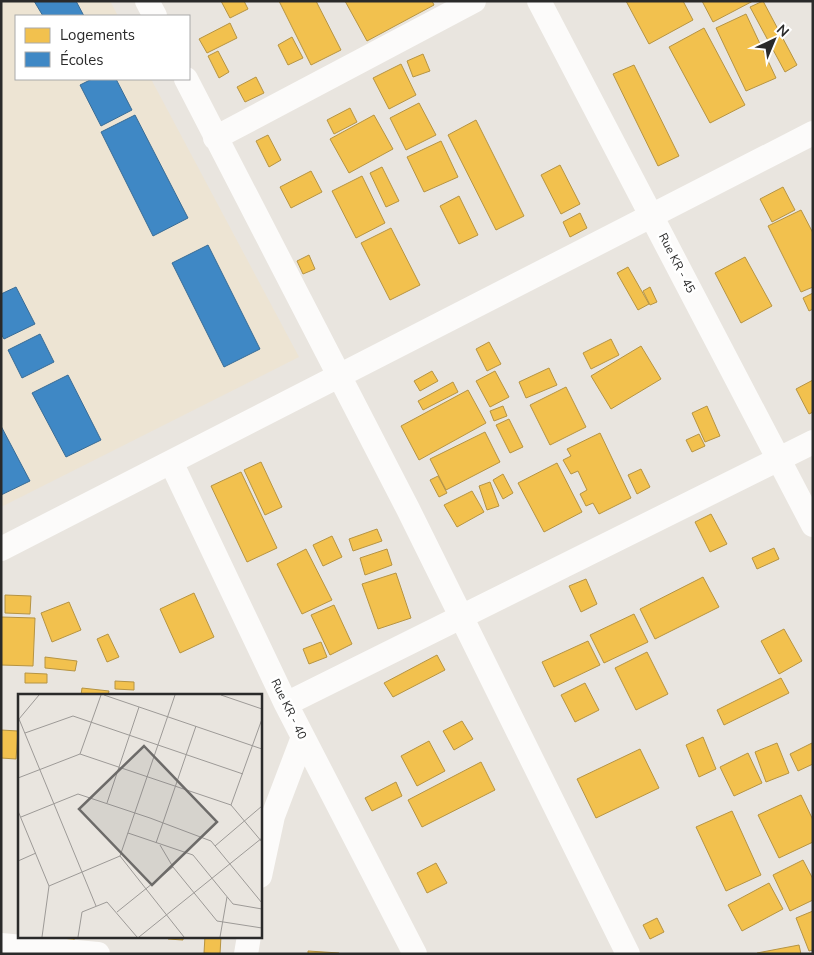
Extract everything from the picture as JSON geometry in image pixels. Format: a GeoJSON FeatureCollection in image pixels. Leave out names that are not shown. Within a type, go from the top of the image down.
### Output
{"type":"FeatureCollection","features":[{"type":"Feature","properties":{"kind":"street"},"geometry":{"type":"LineString","coordinates":[[147,1],[154,15]]}},
{"type":"Feature","properties":{"kind":"street"},"geometry":{"type":"LineString","coordinates":[[215,138],[474,1]]}},
{"type":"Feature","properties":{"kind":"street","name":"Rue KR - 45"},"geometry":{"type":"LineString","coordinates":[[539,1],[813,525]]}},
{"type":"Feature","properties":{"kind":"street"},"geometry":{"type":"LineString","coordinates":[[186,80],[462,617],[628,954]]}},
{"type":"Feature","properties":{"kind":"street"},"geometry":{"type":"LineString","coordinates":[[1,549],[813,133]]}},
{"type":"Feature","properties":{"kind":"street"},"geometry":{"type":"LineString","coordinates":[[286,704],[813,442]]}},
{"type":"Feature","properties":{"kind":"street","name":"Rue KR - 40"},"geometry":{"type":"LineString","coordinates":[[171,462],[286,704],[415,954]]}},
{"type":"Feature","properties":{"kind":"street"},"geometry":{"type":"LineString","coordinates":[[261,872],[274,816],[303,737]]}},
{"type":"Feature","properties":{"kind":"street"},"geometry":{"type":"LineString","coordinates":[[246,954],[250,938]]}},
{"type":"Feature","properties":{"kind":"street"},"geometry":{"type":"LineString","coordinates":[[1,945],[98,954]]}},
{"type":"Feature","properties":{"kind":"shaded area"},"geometry":{"type":"Polygon","coordinates":[[[1,1],[110,1],[117,15],[15,15],[15,80],[152,80],[299,357],[1,507],[1,1]]]}},
{"type":"Feature","properties":{"kind":"building: Logements"},"geometry":{"type":"Polygon","coordinates":[[[221,1],[244,1],[248,9],[230,18],[221,1]]]}},
{"type":"Feature","properties":{"kind":"building: Logements"},"geometry":{"type":"Polygon","coordinates":[[[279,1],[316,1],[341,50],[311,65],[279,1]]]}},
{"type":"Feature","properties":{"kind":"building: Logements"},"geometry":{"type":"Polygon","coordinates":[[[345,1],[432,1],[434,5],[367,41],[345,1]]]}},
{"type":"Feature","properties":{"kind":"building: Logements"},"geometry":{"type":"Polygon","coordinates":[[[626,1],[683,1],[693,20],[649,44],[626,1]]]}},
{"type":"Feature","properties":{"kind":"building: Logements"},"geometry":{"type":"Polygon","coordinates":[[[702,1],[753,1],[713,22],[702,1]]]}},
{"type":"Feature","properties":{"kind":"building: Logements"},"geometry":{"type":"Polygon","coordinates":[[[763,1],[797,65],[785,72],[750,7],[763,1]]]}},
{"type":"Feature","properties":{"kind":"building: Logements"},"geometry":{"type":"Polygon","coordinates":[[[746,14],[776,78],[746,91],[716,28],[746,14]]]}},
{"type":"Feature","properties":{"kind":"building: Logements"},"geometry":{"type":"Polygon","coordinates":[[[230,23],[237,38],[207,53],[199,39],[230,23]]]}},
{"type":"Feature","properties":{"kind":"building: Logements"},"geometry":{"type":"Polygon","coordinates":[[[704,28],[745,105],[710,123],[669,47],[704,28]]]}},
{"type":"Feature","properties":{"kind":"building: Logements"},"geometry":{"type":"Polygon","coordinates":[[[292,37],[303,58],[288,65],[278,45],[292,37]]]}},
{"type":"Feature","properties":{"kind":"building: Logements"},"geometry":{"type":"Polygon","coordinates":[[[218,51],[229,72],[219,78],[208,56],[218,51]]]}},
{"type":"Feature","properties":{"kind":"building: Logements"},"geometry":{"type":"Polygon","coordinates":[[[423,54],[430,71],[413,77],[407,61],[423,54]]]}},
{"type":"Feature","properties":{"kind":"building: Logements"},"geometry":{"type":"Polygon","coordinates":[[[401,64],[416,95],[389,109],[373,78],[401,64]]]}},
{"type":"Feature","properties":{"kind":"building: Logements"},"geometry":{"type":"Polygon","coordinates":[[[634,65],[679,156],[658,166],[613,74],[634,65]]]}},
{"type":"Feature","properties":{"kind":"building: Logements"},"geometry":{"type":"Polygon","coordinates":[[[256,77],[264,93],[245,102],[237,87],[256,77]]]}},
{"type":"Feature","properties":{"kind":"building: Logements"},"geometry":{"type":"Polygon","coordinates":[[[419,103],[436,135],[406,150],[390,118],[419,103]]]}},
{"type":"Feature","properties":{"kind":"building: Logements"},"geometry":{"type":"Polygon","coordinates":[[[350,108],[357,122],[334,134],[327,120],[350,108]]]}},
{"type":"Feature","properties":{"kind":"building: Logements"},"geometry":{"type":"Polygon","coordinates":[[[374,115],[393,149],[349,173],[330,139],[374,115]]]}},
{"type":"Feature","properties":{"kind":"building: Logements"},"geometry":{"type":"Polygon","coordinates":[[[476,120],[524,216],[496,230],[448,135],[476,120]]]}},
{"type":"Feature","properties":{"kind":"building: Logements"},"geometry":{"type":"Polygon","coordinates":[[[268,135],[281,160],[269,167],[256,141],[268,135]]]}},
{"type":"Feature","properties":{"kind":"building: Logements"},"geometry":{"type":"Polygon","coordinates":[[[441,141],[458,177],[424,192],[407,157],[441,141]]]}},
{"type":"Feature","properties":{"kind":"building: Logements"},"geometry":{"type":"Polygon","coordinates":[[[560,165],[580,204],[561,214],[541,175],[560,165]]]}},
{"type":"Feature","properties":{"kind":"building: Logements"},"geometry":{"type":"Polygon","coordinates":[[[382,167],[399,201],[386,207],[370,173],[382,167]]]}},
{"type":"Feature","properties":{"kind":"building: Logements"},"geometry":{"type":"Polygon","coordinates":[[[311,171],[322,192],[291,208],[280,187],[311,171]]]}},
{"type":"Feature","properties":{"kind":"building: Logements"},"geometry":{"type":"Polygon","coordinates":[[[362,176],[385,223],[356,238],[332,191],[362,176]]]}},
{"type":"Feature","properties":{"kind":"building: Logements"},"geometry":{"type":"Polygon","coordinates":[[[783,187],[795,210],[772,222],[760,199],[783,187]]]}},
{"type":"Feature","properties":{"kind":"building: Logements"},"geometry":{"type":"Polygon","coordinates":[[[459,196],[478,235],[459,244],[440,206],[459,196]]]}},
{"type":"Feature","properties":{"kind":"building: Logements"},"geometry":{"type":"Polygon","coordinates":[[[801,210],[813,233],[813,287],[801,292],[768,226],[801,210]]]}},
{"type":"Feature","properties":{"kind":"building: Logements"},"geometry":{"type":"Polygon","coordinates":[[[580,213],[587,228],[570,237],[563,222],[580,213]]]}},
{"type":"Feature","properties":{"kind":"building: Logements"},"geometry":{"type":"Polygon","coordinates":[[[391,228],[420,285],[390,300],[361,243],[391,228]]]}},
{"type":"Feature","properties":{"kind":"building: Logements"},"geometry":{"type":"Polygon","coordinates":[[[309,255],[315,269],[303,274],[297,261],[309,255]]]}},
{"type":"Feature","properties":{"kind":"building: Logements"},"geometry":{"type":"Polygon","coordinates":[[[745,257],[772,306],[741,323],[715,273],[745,257]]]}},
{"type":"Feature","properties":{"kind":"building: Logements"},"geometry":{"type":"Polygon","coordinates":[[[628,267],[649,304],[638,310],[617,273],[628,267]]]}},
{"type":"Feature","properties":{"kind":"building: Logements"},"geometry":{"type":"Polygon","coordinates":[[[650,287],[657,302],[650,305],[643,291],[650,287]]]}},
{"type":"Feature","properties":{"kind":"building: Logements"},"geometry":{"type":"Polygon","coordinates":[[[813,293],[813,309],[809,311],[803,298],[813,293]]]}},
{"type":"Feature","properties":{"kind":"building: Logements"},"geometry":{"type":"Polygon","coordinates":[[[611,339],[619,355],[591,369],[583,353],[611,339]]]}},
{"type":"Feature","properties":{"kind":"building: Logements"},"geometry":{"type":"Polygon","coordinates":[[[489,342],[501,364],[487,371],[476,349],[489,342]]]}},
{"type":"Feature","properties":{"kind":"building: Logements"},"geometry":{"type":"Polygon","coordinates":[[[641,346],[661,379],[611,409],[591,376],[641,346]]]}},
{"type":"Feature","properties":{"kind":"building: Logements"},"geometry":{"type":"Polygon","coordinates":[[[549,368],[557,385],[526,398],[519,382],[549,368]]]}},
{"type":"Feature","properties":{"kind":"building: Logements"},"geometry":{"type":"Polygon","coordinates":[[[432,371],[438,381],[420,391],[414,381],[432,371]]]}},
{"type":"Feature","properties":{"kind":"building: Logements"},"geometry":{"type":"Polygon","coordinates":[[[495,371],[509,397],[490,407],[476,381],[495,371]]]}},
{"type":"Feature","properties":{"kind":"building: Logements"},"geometry":{"type":"Polygon","coordinates":[[[813,380],[813,412],[809,414],[796,389],[813,380]]]}},
{"type":"Feature","properties":{"kind":"building: Logements"},"geometry":{"type":"Polygon","coordinates":[[[453,382],[458,392],[423,410],[418,401],[453,382]]]}},
{"type":"Feature","properties":{"kind":"building: Logements"},"geometry":{"type":"Polygon","coordinates":[[[566,387],[586,427],[550,445],[530,405],[566,387]]]}},
{"type":"Feature","properties":{"kind":"building: Logements"},"geometry":{"type":"Polygon","coordinates":[[[468,390],[486,423],[419,460],[401,426],[468,390]]]}},
{"type":"Feature","properties":{"kind":"building: Logements"},"geometry":{"type":"Polygon","coordinates":[[[503,406],[507,416],[494,421],[490,411],[503,406]]]}},
{"type":"Feature","properties":{"kind":"building: Logements"},"geometry":{"type":"Polygon","coordinates":[[[707,406],[720,436],[705,442],[692,413],[707,406]]]}},
{"type":"Feature","properties":{"kind":"building: Logements"},"geometry":{"type":"Polygon","coordinates":[[[509,419],[523,447],[510,453],[496,425],[509,419]]]}},
{"type":"Feature","properties":{"kind":"building: Logements"},"geometry":{"type":"Polygon","coordinates":[[[485,432],[500,462],[446,490],[430,459],[485,432]]]}},
{"type":"Feature","properties":{"kind":"building: Logements"},"geometry":{"type":"Polygon","coordinates":[[[600,433],[631,498],[599,514],[593,503],[586,506],[580,494],[587,490],[578,471],[571,474],[563,460],[571,456],[567,449],[600,433]]]}},
{"type":"Feature","properties":{"kind":"building: Logements"},"geometry":{"type":"Polygon","coordinates":[[[699,434],[705,446],[692,452],[686,440],[699,434]]]}},
{"type":"Feature","properties":{"kind":"building: Logements"},"geometry":{"type":"Polygon","coordinates":[[[261,462],[282,507],[265,515],[244,470],[261,462]]]}},
{"type":"Feature","properties":{"kind":"building: Logements"},"geometry":{"type":"Polygon","coordinates":[[[557,463],[582,512],[544,532],[518,483],[557,463]]]}},
{"type":"Feature","properties":{"kind":"building: Logements"},"geometry":{"type":"Polygon","coordinates":[[[641,469],[650,487],[637,494],[628,475],[641,469]]]}},
{"type":"Feature","properties":{"kind":"building: Logements"},"geometry":{"type":"Polygon","coordinates":[[[241,472],[277,548],[247,562],[211,486],[241,472]]]}},
{"type":"Feature","properties":{"kind":"building: Logements"},"geometry":{"type":"Polygon","coordinates":[[[503,474],[513,493],[503,499],[493,480],[503,474]]]}},
{"type":"Feature","properties":{"kind":"building: Logements"},"geometry":{"type":"Polygon","coordinates":[[[438,476],[447,493],[439,497],[430,480],[438,476]]]}},
{"type":"Feature","properties":{"kind":"building: Logements"},"geometry":{"type":"Polygon","coordinates":[[[490,482],[499,506],[487,510],[479,486],[490,482]]]}},
{"type":"Feature","properties":{"kind":"building: Logements"},"geometry":{"type":"Polygon","coordinates":[[[472,491],[484,512],[457,527],[444,505],[472,491]]]}},
{"type":"Feature","properties":{"kind":"building: Logements"},"geometry":{"type":"Polygon","coordinates":[[[711,514],[727,544],[710,552],[695,522],[711,514]]]}},
{"type":"Feature","properties":{"kind":"building: Logements"},"geometry":{"type":"Polygon","coordinates":[[[377,529],[382,541],[353,551],[349,539],[377,529]]]}},
{"type":"Feature","properties":{"kind":"building: Logements"},"geometry":{"type":"Polygon","coordinates":[[[332,536],[342,557],[323,566],[313,545],[332,536]]]}},
{"type":"Feature","properties":{"kind":"building: Logements"},"geometry":{"type":"Polygon","coordinates":[[[774,548],[779,559],[757,569],[752,558],[774,548]]]}},
{"type":"Feature","properties":{"kind":"building: Logements"},"geometry":{"type":"Polygon","coordinates":[[[306,549],[332,600],[302,614],[277,564],[306,549]]]}},
{"type":"Feature","properties":{"kind":"building: Logements"},"geometry":{"type":"Polygon","coordinates":[[[387,549],[392,565],[365,575],[360,558],[387,549]]]}},
{"type":"Feature","properties":{"kind":"building: Logements"},"geometry":{"type":"Polygon","coordinates":[[[396,573],[411,618],[378,629],[362,584],[396,573]]]}},
{"type":"Feature","properties":{"kind":"building: Logements"},"geometry":{"type":"Polygon","coordinates":[[[703,577],[719,607],[655,639],[640,609],[703,577]]]}},
{"type":"Feature","properties":{"kind":"building: Logements"},"geometry":{"type":"Polygon","coordinates":[[[586,579],[597,604],[581,612],[569,586],[586,579]]]}},
{"type":"Feature","properties":{"kind":"building: Logements"},"geometry":{"type":"Polygon","coordinates":[[[194,593],[214,637],[180,653],[160,609],[194,593]]]}},
{"type":"Feature","properties":{"kind":"building: Logements"},"geometry":{"type":"Polygon","coordinates":[[[5,595],[31,596],[30,614],[5,613],[5,595]]]}},
{"type":"Feature","properties":{"kind":"building: Logements"},"geometry":{"type":"Polygon","coordinates":[[[69,602],[81,630],[52,642],[41,613],[69,602]]]}},
{"type":"Feature","properties":{"kind":"building: Logements"},"geometry":{"type":"Polygon","coordinates":[[[334,605],[352,644],[330,655],[311,615],[334,605]]]}},
{"type":"Feature","properties":{"kind":"building: Logements"},"geometry":{"type":"Polygon","coordinates":[[[634,614],[648,642],[604,663],[590,635],[634,614]]]}},
{"type":"Feature","properties":{"kind":"building: Logements"},"geometry":{"type":"Polygon","coordinates":[[[1,617],[35,618],[33,666],[1,665],[1,617]]]}},
{"type":"Feature","properties":{"kind":"building: Logements"},"geometry":{"type":"Polygon","coordinates":[[[784,629],[802,661],[779,674],[761,641],[784,629]]]}},
{"type":"Feature","properties":{"kind":"building: Logements"},"geometry":{"type":"Polygon","coordinates":[[[108,634],[119,657],[107,662],[97,639],[108,634]]]}},
{"type":"Feature","properties":{"kind":"building: Logements"},"geometry":{"type":"Polygon","coordinates":[[[588,641],[600,665],[554,687],[542,662],[588,641]]]}},
{"type":"Feature","properties":{"kind":"building: Logements"},"geometry":{"type":"Polygon","coordinates":[[[321,642],[327,657],[309,664],[303,649],[321,642]]]}},
{"type":"Feature","properties":{"kind":"building: Logements"},"geometry":{"type":"Polygon","coordinates":[[[647,652],[668,694],[636,710],[615,668],[647,652]]]}},
{"type":"Feature","properties":{"kind":"building: Logements"},"geometry":{"type":"Polygon","coordinates":[[[437,655],[445,670],[393,697],[384,683],[437,655]]]}},
{"type":"Feature","properties":{"kind":"building: Logements"},"geometry":{"type":"Polygon","coordinates":[[[45,657],[77,661],[75,671],[45,668],[45,657]]]}},
{"type":"Feature","properties":{"kind":"building: Logements"},"geometry":{"type":"Polygon","coordinates":[[[25,673],[47,674],[47,683],[25,683],[25,673]]]}},
{"type":"Feature","properties":{"kind":"building: Logements"},"geometry":{"type":"Polygon","coordinates":[[[781,678],[789,693],[724,725],[717,710],[781,678]]]}},
{"type":"Feature","properties":{"kind":"building: Logements"},"geometry":{"type":"Polygon","coordinates":[[[115,681],[134,682],[134,690],[115,689],[115,681]]]}},
{"type":"Feature","properties":{"kind":"building: Logements"},"geometry":{"type":"Polygon","coordinates":[[[585,683],[599,710],[575,722],[561,695],[585,683]]]}},
{"type":"Feature","properties":{"kind":"building: Logements"},"geometry":{"type":"Polygon","coordinates":[[[82,688],[109,691],[108,694],[81,694],[82,688]]]}},
{"type":"Feature","properties":{"kind":"building: Logements"},"geometry":{"type":"Polygon","coordinates":[[[462,721],[473,739],[454,750],[443,731],[462,721]]]}},
{"type":"Feature","properties":{"kind":"building: Logements"},"geometry":{"type":"Polygon","coordinates":[[[1,730],[18,731],[16,759],[1,758],[1,730]]]}},
{"type":"Feature","properties":{"kind":"building: Logements"},"geometry":{"type":"Polygon","coordinates":[[[703,737],[716,769],[699,777],[686,745],[703,737]]]}},
{"type":"Feature","properties":{"kind":"building: Logements"},"geometry":{"type":"Polygon","coordinates":[[[429,741],[445,771],[417,786],[401,756],[429,741]]]}},
{"type":"Feature","properties":{"kind":"building: Logements"},"geometry":{"type":"Polygon","coordinates":[[[777,743],[789,773],[766,782],[755,752],[777,743]]]}},
{"type":"Feature","properties":{"kind":"building: Logements"},"geometry":{"type":"Polygon","coordinates":[[[812,743],[813,764],[798,771],[790,754],[812,743]]]}},
{"type":"Feature","properties":{"kind":"building: Logements"},"geometry":{"type":"Polygon","coordinates":[[[640,749],[659,788],[596,818],[577,779],[640,749]]]}},
{"type":"Feature","properties":{"kind":"building: Logements"},"geometry":{"type":"Polygon","coordinates":[[[748,753],[762,783],[734,796],[720,767],[748,753]]]}},
{"type":"Feature","properties":{"kind":"building: Logements"},"geometry":{"type":"Polygon","coordinates":[[[481,762],[495,790],[422,827],[408,800],[481,762]]]}},
{"type":"Feature","properties":{"kind":"building: Logements"},"geometry":{"type":"Polygon","coordinates":[[[396,782],[402,796],[372,811],[365,798],[396,782]]]}},
{"type":"Feature","properties":{"kind":"building: Logements"},"geometry":{"type":"Polygon","coordinates":[[[801,795],[813,820],[813,842],[779,858],[758,815],[801,795]]]}},
{"type":"Feature","properties":{"kind":"building: Logements"},"geometry":{"type":"Polygon","coordinates":[[[732,811],[761,875],[726,891],[696,827],[732,811]]]}},
{"type":"Feature","properties":{"kind":"building: Logements"},"geometry":{"type":"Polygon","coordinates":[[[803,860],[813,879],[813,900],[790,911],[773,875],[803,860]]]}},
{"type":"Feature","properties":{"kind":"building: Logements"},"geometry":{"type":"Polygon","coordinates":[[[436,863],[447,883],[427,893],[417,873],[436,863]]]}},
{"type":"Feature","properties":{"kind":"building: Logements"},"geometry":{"type":"Polygon","coordinates":[[[769,883],[783,909],[742,931],[728,905],[769,883]]]}},
{"type":"Feature","properties":{"kind":"building: Logements"},"geometry":{"type":"Polygon","coordinates":[[[813,911],[813,950],[809,951],[796,918],[813,911]]]}},
{"type":"Feature","properties":{"kind":"building: Logements"},"geometry":{"type":"Polygon","coordinates":[[[657,918],[664,932],[650,939],[643,925],[657,918]]]}},
{"type":"Feature","properties":{"kind":"building: Logements"},"geometry":{"type":"Polygon","coordinates":[[[50,938],[74,938],[74,941],[50,938]]]}},
{"type":"Feature","properties":{"kind":"building: Logements"},"geometry":{"type":"Polygon","coordinates":[[[183,938],[183,940],[168,939],[183,938]]]}},
{"type":"Feature","properties":{"kind":"building: Logements"},"geometry":{"type":"Polygon","coordinates":[[[205,938],[221,938],[220,954],[204,953],[205,938]]]}},
{"type":"Feature","properties":{"kind":"building: Logements"},"geometry":{"type":"Polygon","coordinates":[[[799,945],[801,954],[757,954],[757,953],[799,945]]]}},
{"type":"Feature","properties":{"kind":"building: Logements"},"geometry":{"type":"Polygon","coordinates":[[[308,951],[339,953],[339,954],[308,954],[308,951]]]}},
{"type":"Feature","properties":{"kind":"building: Écoles"},"geometry":{"type":"Polygon","coordinates":[[[34,1],[76,1],[83,15],[42,15],[34,1]]]}},
{"type":"Feature","properties":{"kind":"building: Écoles"},"geometry":{"type":"Polygon","coordinates":[[[90,80],[117,80],[132,110],[101,126],[80,85],[90,80]]]}},
{"type":"Feature","properties":{"kind":"building: Écoles"},"geometry":{"type":"Polygon","coordinates":[[[135,115],[188,218],[153,236],[101,132],[135,115]]]}},
{"type":"Feature","properties":{"kind":"building: Écoles"},"geometry":{"type":"Polygon","coordinates":[[[208,245],[260,349],[224,367],[172,263],[208,245]]]}},
{"type":"Feature","properties":{"kind":"building: Écoles"},"geometry":{"type":"Polygon","coordinates":[[[16,287],[35,324],[4,339],[1,334],[1,294],[16,287]]]}},
{"type":"Feature","properties":{"kind":"building: Écoles"},"geometry":{"type":"Polygon","coordinates":[[[40,334],[54,362],[22,378],[8,350],[40,334]]]}},
{"type":"Feature","properties":{"kind":"building: Écoles"},"geometry":{"type":"Polygon","coordinates":[[[68,375],[101,440],[66,457],[32,393],[68,375]]]}},
{"type":"Feature","properties":{"kind":"building: Écoles"},"geometry":{"type":"Polygon","coordinates":[[[1,426],[30,481],[1,495],[1,426]]]}}]}
